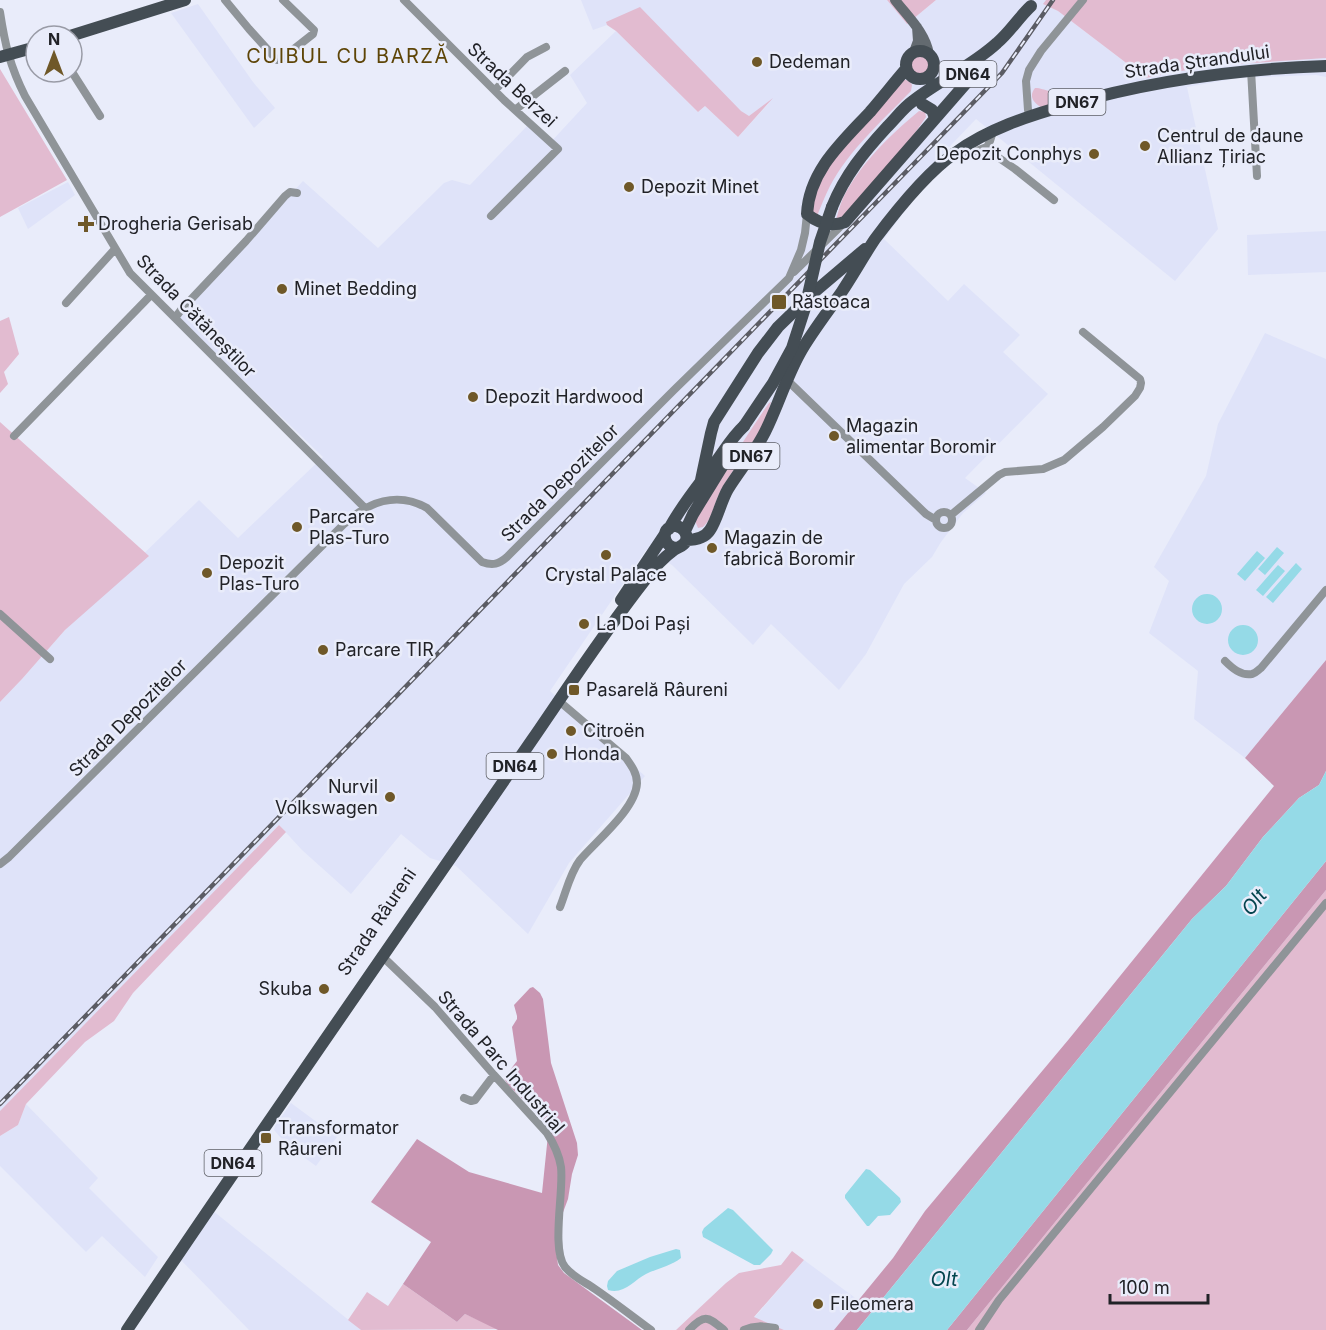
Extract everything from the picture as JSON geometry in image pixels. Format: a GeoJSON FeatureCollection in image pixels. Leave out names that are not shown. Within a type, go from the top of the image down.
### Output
{"type":"FeatureCollection","features":[{"type":"Feature","properties":{"kind":"main road"},"geometry":{"type":"LineString","coordinates":[[84,32],[185,0]]}},
{"type":"Feature","properties":{"kind":"main road","name":"DN64"},"geometry":{"type":"LineString","coordinates":[[701,480],[767,394],[792,348],[805,308],[820,242],[832,207],[852,167],[896,116],[981,66],[1000,51],[1022,24],[1033,3]]}},
{"type":"Feature","properties":{"kind":"main road","name":"DN64"},"geometry":{"type":"LineString","coordinates":[[918,102],[997,44],[1033,3]]}},
{"type":"Feature","properties":{"kind":"main road"},"geometry":{"type":"LineString","coordinates":[[4,56],[24,50]]}},
{"type":"Feature","properties":{"kind":"main road"},"geometry":{"type":"LineString","coordinates":[[932,58],[932,72],[929,76],[915,78],[906,69],[908,57],[914,52],[922,51],[948,69],[964,68]]}},
{"type":"Feature","properties":{"kind":"main road"},"geometry":{"type":"LineString","coordinates":[[906,69],[826,163],[814,183],[807,214],[816,220],[829,225],[845,222],[981,66]]}},
{"type":"Feature","properties":{"kind":"main road","name":"Strada Ștrandului"},"geometry":{"type":"LineString","coordinates":[[686,536],[693,540],[702,537],[711,529],[727,491],[765,431],[799,354],[875,240],[926,178],[957,152],[993,130],[1074,103],[1129,88],[1184,78],[1251,70],[1326,66]]}},
{"type":"Feature","properties":{"kind":"main road"},"geometry":{"type":"LineString","coordinates":[[915,78],[918,102],[932,110],[935,118]]}},
{"type":"Feature","properties":{"kind":"main road","name":"DN67"},"geometry":{"type":"LineString","coordinates":[[667,531],[701,480],[711,432],[717,417],[770,337],[812,294],[875,240]]}},
{"type":"Feature","properties":{"kind":"main road"},"geometry":{"type":"LineString","coordinates":[[812,294],[825,298],[827,313]]}},
{"type":"Feature","properties":{"kind":"main road","name":"DN64"},"geometry":{"type":"LineString","coordinates":[[676,548],[683,545],[693,514],[744,426]]}},
{"type":"Feature","properties":{"kind":"main road"},"geometry":{"type":"LineString","coordinates":[[676,548],[667,544],[664,537],[667,531],[672,527],[679,527],[686,536]]}},
{"type":"Feature","properties":{"kind":"main road","name":"Strada Râureni"},"geometry":{"type":"LineString","coordinates":[[118,1330],[667,531]]}},
{"type":"Feature","properties":{"kind":"main road","name":"Strada Râureni"},"geometry":{"type":"LineString","coordinates":[[127,1330],[559,701],[644,580],[676,548]]}},
{"type":"Feature","properties":{"kind":"street"},"geometry":{"type":"LineString","coordinates":[[225,0],[277,60],[314,34],[314,30],[283,0]]}},
{"type":"Feature","properties":{"kind":"street","name":"Strada Berzei"},"geometry":{"type":"LineString","coordinates":[[404,0],[515,110],[558,149],[491,216]]}},
{"type":"Feature","properties":{"kind":"street"},"geometry":{"type":"LineString","coordinates":[[895,0],[926,40],[932,58]]}},
{"type":"Feature","properties":{"kind":"street"},"geometry":{"type":"LineString","coordinates":[[1030,117],[1026,81],[1029,70],[1041,51],[1083,0]]}},
{"type":"Feature","properties":{"kind":"street","name":"Strada Cătăneștilor"},"geometry":{"type":"LineString","coordinates":[[0,12],[4,56],[25,96],[130,273],[365,508]]}},
{"type":"Feature","properties":{"kind":"street"},"geometry":{"type":"LineString","coordinates":[[914,52],[918,41],[917,27]]}},
{"type":"Feature","properties":{"kind":"street"},"geometry":{"type":"LineString","coordinates":[[495,90],[527,57],[546,47]]}},
{"type":"Feature","properties":{"kind":"street"},"geometry":{"type":"LineString","coordinates":[[1251,70],[1257,176]]}},
{"type":"Feature","properties":{"kind":"street"},"geometry":{"type":"LineString","coordinates":[[515,110],[565,71]]}},
{"type":"Feature","properties":{"kind":"street"},"geometry":{"type":"LineString","coordinates":[[80,84],[100,116]]}},
{"type":"Feature","properties":{"kind":"street"},"geometry":{"type":"LineString","coordinates":[[957,152],[975,152],[987,147],[993,130]]}},
{"type":"Feature","properties":{"kind":"street"},"geometry":{"type":"LineString","coordinates":[[987,147],[989,151],[1054,200]]}},
{"type":"Feature","properties":{"kind":"street"},"geometry":{"type":"LineString","coordinates":[[175,318],[285,196],[290,192],[297,193]]}},
{"type":"Feature","properties":{"kind":"street","name":"Strada Depozitelor"},"geometry":{"type":"LineString","coordinates":[[0,864],[17,850],[358,512],[391,500],[418,503],[427,508],[482,562],[500,563],[789,278],[801,250],[807,214]]}},
{"type":"Feature","properties":{"kind":"street"},"geometry":{"type":"LineString","coordinates":[[789,278],[845,222]]}},
{"type":"Feature","properties":{"kind":"street"},"geometry":{"type":"LineString","coordinates":[[66,303],[115,249]]}},
{"type":"Feature","properties":{"kind":"street"},"geometry":{"type":"LineString","coordinates":[[14,436],[151,295]]}},
{"type":"Feature","properties":{"kind":"street"},"geometry":{"type":"LineString","coordinates":[[951,515],[1005,472],[1043,469],[1064,460],[1135,396],[1140,388],[1140,379],[1083,332]]}},
{"type":"Feature","properties":{"kind":"street"},"geometry":{"type":"LineString","coordinates":[[787,380],[926,514],[936,520]]}},
{"type":"Feature","properties":{"kind":"street"},"geometry":{"type":"LineString","coordinates":[[943,512],[951,515],[950,526],[941,528],[938,526],[936,520],[938,514],[943,512]]}},
{"type":"Feature","properties":{"kind":"street"},"geometry":{"type":"LineString","coordinates":[[1225,661],[1234,670],[1244,673],[1252,674],[1262,668],[1326,590]]}},
{"type":"Feature","properties":{"kind":"street"},"geometry":{"type":"LineString","coordinates":[[0,614],[50,659]]}},
{"type":"Feature","properties":{"kind":"street"},"geometry":{"type":"LineString","coordinates":[[559,701],[626,758],[636,779],[634,792],[620,817],[575,868],[560,907]]}},
{"type":"Feature","properties":{"kind":"street"},"geometry":{"type":"LineString","coordinates":[[979,1330],[999,1300],[1242,1008],[1326,903]]}},
{"type":"Feature","properties":{"kind":"street"},"geometry":{"type":"LineString","coordinates":[[362,976],[369,972],[378,958],[383,957],[382,953],[392,933]]}},
{"type":"Feature","properties":{"kind":"street","name":"Strada Parc Industrial"},"geometry":{"type":"LineString","coordinates":[[383,957],[435,1007],[547,1133],[557,1151],[562,1174],[559,1236],[564,1265],[571,1273],[651,1330]]}},
{"type":"Feature","properties":{"kind":"street"},"geometry":{"type":"LineString","coordinates":[[464,1098],[475,1100],[494,1075]]}},
{"type":"Feature","properties":{"kind":"street"},"geometry":{"type":"LineString","coordinates":[[689,1330],[699,1320],[705,1318],[724,1330]]}},
{"type":"Feature","properties":{"kind":"street"},"geometry":{"type":"LineString","coordinates":[[744,1330],[755,1326],[775,1328]]}},
{"type":"Feature","properties":{"kind":"shaded area"},"geometry":{"type":"Polygon","coordinates":[[[581,0],[887,0],[907,24],[936,0],[1046,0],[1044,4],[1058,11],[1146,78],[1207,66],[1326,58],[1326,77],[1316,75],[1238,78],[1187,87],[1218,229],[1175,281],[976,119],[930,167],[915,197],[884,239],[948,301],[964,284],[1020,335],[1003,352],[1048,394],[965,478],[986,493],[963,513],[932,557],[904,584],[866,654],[839,690],[771,624],[753,645],[672,565],[646,550],[550,691],[645,776],[569,863],[528,934],[456,866],[430,858],[401,834],[351,894],[302,850],[279,825],[0,1111],[0,702],[65,630],[199,500],[238,538],[323,457],[178,317],[303,181],[378,248],[444,183],[452,180],[470,185],[527,126],[549,144],[587,103],[570,75],[616,31],[698,112],[705,106],[738,137],[770,102],[749,117],[606,22],[607,25],[593,30],[581,0]]]}},
{"type":"Feature","properties":{"kind":"shaded area"},"geometry":{"type":"Polygon","coordinates":[[[887,0],[936,0],[907,24],[887,0]]]}},
{"type":"Feature","properties":{"kind":"shaded area"},"geometry":{"type":"Polygon","coordinates":[[[1046,0],[1326,0],[1326,58],[1207,66],[1146,78],[1058,11],[1043,4],[1046,0]]]}},
{"type":"Feature","properties":{"kind":"shaded area"},"geometry":{"type":"Polygon","coordinates":[[[198,4],[253,82],[275,108],[254,128],[171,13],[198,4]]]}},
{"type":"Feature","properties":{"kind":"shaded area"},"geometry":{"type":"Polygon","coordinates":[[[640,7],[741,111],[749,116],[773,98],[738,137],[705,106],[698,112],[616,31],[607,25],[606,22],[640,7]]]}},
{"type":"Feature","properties":{"kind":"shaded area"},"geometry":{"type":"Polygon","coordinates":[[[920,55],[927,58],[930,65],[927,72],[920,75],[913,72],[910,65],[913,58],[920,55]]]}},
{"type":"Feature","properties":{"kind":"shaded area"},"geometry":{"type":"Polygon","coordinates":[[[0,69],[67,180],[0,217],[0,69]]]}},
{"type":"Feature","properties":{"kind":"shaded area"},"geometry":{"type":"Polygon","coordinates":[[[902,80],[909,81],[912,85],[911,91],[847,160],[830,186],[817,216],[813,215],[812,198],[829,165],[902,80]]]}},
{"type":"Feature","properties":{"kind":"shaded area"},"geometry":{"type":"Polygon","coordinates":[[[1035,88],[1079,98],[1042,108],[1033,100],[1032,94],[1035,88]]]}},
{"type":"Feature","properties":{"kind":"shaded area"},"geometry":{"type":"Polygon","coordinates":[[[919,111],[925,112],[926,117],[906,146],[848,214],[836,220],[843,198],[858,173],[887,140],[919,111]]]}},
{"type":"Feature","properties":{"kind":"shaded area"},"geometry":{"type":"Polygon","coordinates":[[[68,182],[75,195],[28,229],[18,208],[68,182]]]}},
{"type":"Feature","properties":{"kind":"shaded area"},"geometry":{"type":"Polygon","coordinates":[[[1326,231],[1326,272],[1248,275],[1247,235],[1326,231]]]}},
{"type":"Feature","properties":{"kind":"shaded area"},"geometry":{"type":"Polygon","coordinates":[[[9,317],[19,354],[4,372],[8,384],[0,393],[0,321],[9,317]]]}},
{"type":"Feature","properties":{"kind":"shaded area"},"geometry":{"type":"Polygon","coordinates":[[[1265,333],[1326,359],[1326,660],[1245,758],[1194,719],[1198,671],[1149,633],[1169,581],[1154,567],[1206,476],[1218,424],[1265,333]]]}},
{"type":"Feature","properties":{"kind":"shaded area"},"geometry":{"type":"Polygon","coordinates":[[[771,402],[762,426],[727,479],[709,519],[703,527],[698,528],[696,520],[771,402]]]}},
{"type":"Feature","properties":{"kind":"shaded area"},"geometry":{"type":"Polygon","coordinates":[[[0,422],[149,556],[65,630],[0,702],[0,422]]]}},
{"type":"Feature","properties":{"kind":"shaded area"},"geometry":{"type":"Polygon","coordinates":[[[1326,660],[1326,771],[1319,785],[1299,798],[1263,837],[1226,886],[1192,919],[857,1330],[834,1330],[893,1258],[925,1211],[1069,1039],[1274,786],[1245,758],[1326,660]]]}},
{"type":"Feature","properties":{"kind":"shaded area"},"geometry":{"type":"Polygon","coordinates":[[[279,825],[286,832],[133,993],[114,1021],[85,1042],[26,1104],[18,1125],[0,1136],[0,1111],[279,825]]]}},
{"type":"Feature","properties":{"kind":"shaded area"},"geometry":{"type":"Polygon","coordinates":[[[1326,861],[1326,890],[967,1330],[947,1330],[1326,861]]]}},
{"type":"Feature","properties":{"kind":"shaded area"},"geometry":{"type":"Polygon","coordinates":[[[1326,890],[1326,1330],[967,1330],[1326,890]]]}},
{"type":"Feature","properties":{"kind":"shaded area"},"geometry":{"type":"Polygon","coordinates":[[[533,987],[543,999],[551,1063],[577,1143],[578,1155],[568,1199],[556,1231],[558,1265],[564,1273],[642,1330],[498,1330],[465,1314],[457,1322],[403,1284],[431,1242],[371,1202],[417,1139],[469,1172],[542,1193],[549,1125],[508,1085],[504,1078],[517,1061],[512,1027],[517,1019],[514,1005],[533,987]]]}},
{"type":"Feature","properties":{"kind":"shaded area"},"geometry":{"type":"Polygon","coordinates":[[[291,1103],[337,1137],[316,1166],[287,1145],[274,1130],[291,1103]]]}},
{"type":"Feature","properties":{"kind":"shaded area"},"geometry":{"type":"Polygon","coordinates":[[[26,1104],[98,1178],[89,1188],[158,1257],[145,1277],[102,1236],[86,1252],[0,1166],[0,1136],[18,1125],[26,1104]]]}},
{"type":"Feature","properties":{"kind":"shaded area"},"geometry":{"type":"Polygon","coordinates":[[[212,1210],[361,1330],[249,1330],[179,1258],[212,1210]]]}},
{"type":"Feature","properties":{"kind":"shaded area"},"geometry":{"type":"Polygon","coordinates":[[[792,1251],[804,1260],[754,1317],[784,1330],[676,1330],[739,1273],[781,1265],[792,1251]]]}},
{"type":"Feature","properties":{"kind":"shaded area"},"geometry":{"type":"Polygon","coordinates":[[[804,1260],[858,1300],[834,1330],[784,1330],[754,1318],[804,1260]]]}},
{"type":"Feature","properties":{"kind":"shaded area"},"geometry":{"type":"Polygon","coordinates":[[[403,1284],[457,1322],[465,1314],[499,1329],[361,1330],[348,1320],[367,1292],[388,1306],[403,1284]]]}},
{"type":"Feature","properties":{"kind":"water"},"geometry":{"type":"Polygon","coordinates":[[[1277,547],[1284,553],[1265,575],[1258,569],[1277,547]]]}},
{"type":"Feature","properties":{"kind":"water"},"geometry":{"type":"Polygon","coordinates":[[[1257,551],[1265,558],[1245,581],[1237,574],[1257,551]]]}},
{"type":"Feature","properties":{"kind":"water"},"geometry":{"type":"Polygon","coordinates":[[[1296,563],[1302,569],[1273,603],[1266,597],[1296,563]]]}},
{"type":"Feature","properties":{"kind":"water"},"geometry":{"type":"Polygon","coordinates":[[[1278,565],[1285,571],[1263,596],[1256,590],[1278,565]]]}},
{"type":"Feature","properties":{"kind":"water"},"geometry":{"type":"Polygon","coordinates":[[[1207,594],[1218,598],[1222,609],[1218,620],[1207,624],[1196,620],[1192,609],[1196,598],[1207,594]]]}},
{"type":"Feature","properties":{"kind":"water"},"geometry":{"type":"Polygon","coordinates":[[[1243,625],[1254,629],[1258,640],[1254,651],[1243,655],[1232,651],[1228,640],[1232,629],[1243,625]]]}},
{"type":"Feature","properties":{"kind":"water","name":"Olt"},"geometry":{"type":"Polygon","coordinates":[[[1326,771],[1326,861],[947,1330],[857,1330],[1192,919],[1226,886],[1263,837],[1299,798],[1319,785],[1326,771]]]}},
{"type":"Feature","properties":{"kind":"water"},"geometry":{"type":"Polygon","coordinates":[[[866,1169],[870,1170],[900,1198],[901,1202],[890,1215],[878,1216],[869,1226],[845,1198],[866,1169]]]}},
{"type":"Feature","properties":{"kind":"water"},"geometry":{"type":"Polygon","coordinates":[[[728,1208],[733,1210],[773,1250],[760,1265],[754,1265],[703,1237],[704,1228],[728,1208]]]}},
{"type":"Feature","properties":{"kind":"water"},"geometry":{"type":"Polygon","coordinates":[[[676,1249],[680,1250],[681,1258],[677,1261],[646,1274],[624,1289],[608,1290],[608,1281],[617,1271],[676,1249]]]}},
{"type":"Feature","properties":{"kind":"railway"},"geometry":{"type":"LineString","coordinates":[[0,1104],[1002,73],[1053,0]]}},
{"type":"Feature","properties":{"kind":"place","name":"Dedeman"},"geometry":{"type":"Point","coordinates":[757,62]}},
{"type":"Feature","properties":{"kind":"place","name":"Centrul de daune Allianz Țiriac"},"geometry":{"type":"Point","coordinates":[1145,146]}},
{"type":"Feature","properties":{"kind":"place","name":"Depozit Conphys"},"geometry":{"type":"Point","coordinates":[1094,154]}},
{"type":"Feature","properties":{"kind":"place","name":"Depozit Minet"},"geometry":{"type":"Point","coordinates":[629,187]}},
{"type":"Feature","properties":{"kind":"place","name":"Drogheria Gerisab"},"geometry":{"type":"Point","coordinates":[86,224]}},
{"type":"Feature","properties":{"kind":"place","name":"Minet Bedding"},"geometry":{"type":"Point","coordinates":[282,289]}},
{"type":"Feature","properties":{"kind":"place","name":"Răstoaca"},"geometry":{"type":"Point","coordinates":[779,302]}},
{"type":"Feature","properties":{"kind":"place","name":"Depozit Hardwood"},"geometry":{"type":"Point","coordinates":[473,397]}},
{"type":"Feature","properties":{"kind":"place","name":"Magazin alimentar Boromir"},"geometry":{"type":"Point","coordinates":[834,436]}},
{"type":"Feature","properties":{"kind":"place","name":"Parcare Plas-Turo"},"geometry":{"type":"Point","coordinates":[297,527]}},
{"type":"Feature","properties":{"kind":"place","name":"Magazin de fabrică Boromir"},"geometry":{"type":"Point","coordinates":[712,548]}},
{"type":"Feature","properties":{"kind":"place","name":"Crystal Palace"},"geometry":{"type":"Point","coordinates":[606,555]}},
{"type":"Feature","properties":{"kind":"place","name":"Depozit Plas-Turo"},"geometry":{"type":"Point","coordinates":[207,573]}},
{"type":"Feature","properties":{"kind":"place","name":"La Doi Pași"},"geometry":{"type":"Point","coordinates":[584,624]}},
{"type":"Feature","properties":{"kind":"place","name":"Parcare TIR"},"geometry":{"type":"Point","coordinates":[323,650]}},
{"type":"Feature","properties":{"kind":"place","name":"Pasarelă Râureni"},"geometry":{"type":"Point","coordinates":[574,690]}},
{"type":"Feature","properties":{"kind":"place","name":"Citroën"},"geometry":{"type":"Point","coordinates":[571,731]}},
{"type":"Feature","properties":{"kind":"place","name":"Honda"},"geometry":{"type":"Point","coordinates":[552,754]}},
{"type":"Feature","properties":{"kind":"place","name":"Nurvil Volkswagen"},"geometry":{"type":"Point","coordinates":[390,797]}},
{"type":"Feature","properties":{"kind":"place","name":"Skuba"},"geometry":{"type":"Point","coordinates":[324,989]}},
{"type":"Feature","properties":{"kind":"place","name":"Transformator Râureni"},"geometry":{"type":"Point","coordinates":[266,1138]}},
{"type":"Feature","properties":{"kind":"place","name":"Fileomera"},"geometry":{"type":"Point","coordinates":[818,1304]}},
{"type":"Feature","properties":{"kind":"district","name":"CUIBUL CU BARZĂ"},"geometry":{"type":"Point","coordinates":[348,56]}}]}
